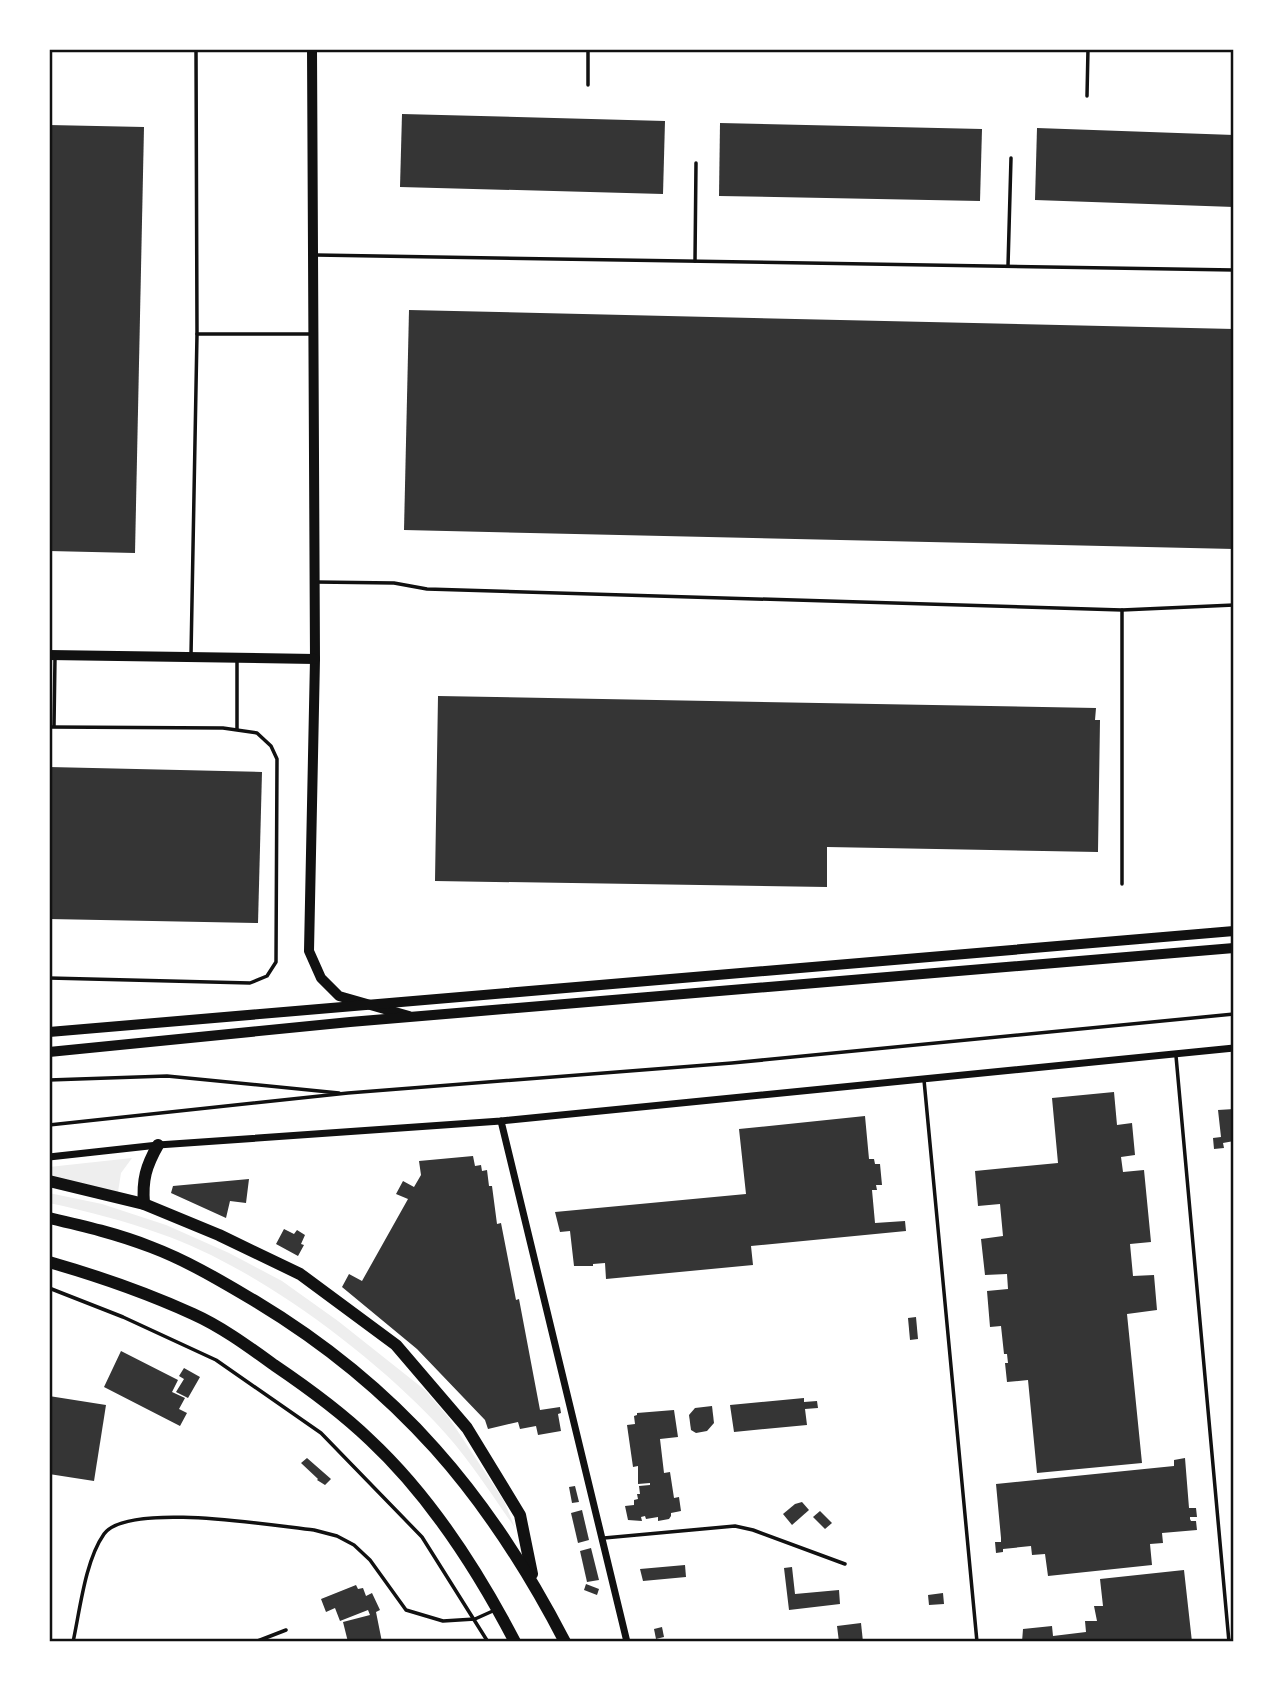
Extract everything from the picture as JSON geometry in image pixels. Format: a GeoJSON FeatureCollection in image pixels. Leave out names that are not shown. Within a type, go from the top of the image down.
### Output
{"type":"FeatureCollection","features":[{"type":"Feature","properties":{"kind":"highway"},"geometry":{"type":"LineString","coordinates":[[144,1204],[142,1182],[147,1164],[158,1145]]}},
{"type":"Feature","properties":{"kind":"highway"},"geometry":{"type":"LineString","coordinates":[[49,1181],[144,1204],[219,1235],[300,1275],[397,1345],[467,1428],[520,1515],[534,1585]]}},
{"type":"Feature","properties":{"kind":"highway"},"geometry":{"type":"LineString","coordinates":[[49,1218],[113,1234],[203,1269],[298,1326],[336,1354],[399,1408],[449,1463],[510,1544],[565,1642]]}},
{"type":"Feature","properties":{"kind":"highway"},"geometry":{"type":"LineString","coordinates":[[49,1262],[92,1274],[196,1315],[246,1345],[322,1398],[371,1440],[407,1479],[475,1570],[514,1642]]}},
{"type":"Feature","properties":{"kind":"main road"},"geometry":{"type":"LineString","coordinates":[[49,1032],[1234,931]]}},
{"type":"Feature","properties":{"kind":"main road"},"geometry":{"type":"LineString","coordinates":[[49,1052],[350,1022],[1234,948]]}},
{"type":"Feature","properties":{"kind":"street"},"geometry":{"type":"LineString","coordinates":[[312,49],[315,659],[309,951],[321,978],[339,996],[416,1018]]}},
{"type":"Feature","properties":{"kind":"street"},"geometry":{"type":"LineString","coordinates":[[52,655],[315,659]]}},
{"type":"Feature","properties":{"kind":"street"},"geometry":{"type":"LineString","coordinates":[[49,1157],[158,1145],[500,1121],[1234,1048]]}},
{"type":"Feature","properties":{"kind":"street"},"geometry":{"type":"LineString","coordinates":[[500,1121],[627,1642]]}},
{"type":"Feature","properties":{"kind":"lane"},"geometry":{"type":"LineString","coordinates":[[191,657],[197,334],[196,49]]}},
{"type":"Feature","properties":{"kind":"lane"},"geometry":{"type":"LineString","coordinates":[[588,49],[588,85]]}},
{"type":"Feature","properties":{"kind":"lane"},"geometry":{"type":"LineString","coordinates":[[1087,96],[1088,49]]}},
{"type":"Feature","properties":{"kind":"lane"},"geometry":{"type":"LineString","coordinates":[[1008,266],[1011,158]]}},
{"type":"Feature","properties":{"kind":"lane"},"geometry":{"type":"LineString","coordinates":[[695,261],[696,163]]}},
{"type":"Feature","properties":{"kind":"lane"},"geometry":{"type":"LineString","coordinates":[[314,255],[1234,270]]}},
{"type":"Feature","properties":{"kind":"lane"},"geometry":{"type":"LineString","coordinates":[[197,334],[314,334]]}},
{"type":"Feature","properties":{"kind":"lane"},"geometry":{"type":"LineString","coordinates":[[315,582],[394,583],[427,589],[1122,610],[1234,605]]}},
{"type":"Feature","properties":{"kind":"lane"},"geometry":{"type":"LineString","coordinates":[[1122,610],[1122,884]]}},
{"type":"Feature","properties":{"kind":"lane"},"geometry":{"type":"LineString","coordinates":[[49,978],[250,983],[267,975],[276,962],[277,759],[271,746],[257,733],[223,728],[52,727],[52,655]]}},
{"type":"Feature","properties":{"kind":"lane"},"geometry":{"type":"LineString","coordinates":[[237,657],[237,730]]}},
{"type":"Feature","properties":{"kind":"lane"},"geometry":{"type":"LineString","coordinates":[[49,1125],[348,1093],[732,1063],[1234,1014]]}},
{"type":"Feature","properties":{"kind":"lane"},"geometry":{"type":"LineString","coordinates":[[1175,1054],[1229,1642]]}},
{"type":"Feature","properties":{"kind":"lane"},"geometry":{"type":"LineString","coordinates":[[49,1080],[167,1076],[348,1093]]}},
{"type":"Feature","properties":{"kind":"lane"},"geometry":{"type":"LineString","coordinates":[[923,1079],[977,1642]]}},
{"type":"Feature","properties":{"kind":"lane"},"geometry":{"type":"LineString","coordinates":[[49,1288],[123,1317],[216,1360],[321,1433],[422,1537],[488,1642]]}},
{"type":"Feature","properties":{"kind":"lane"},"geometry":{"type":"LineString","coordinates":[[73,1642],[94,1550],[106,1531],[121,1522],[168,1516],[314,1530],[337,1536],[354,1545],[370,1560],[406,1610],[443,1621],[475,1619],[497,1609]]}},
{"type":"Feature","properties":{"kind":"lane"},"geometry":{"type":"LineString","coordinates":[[602,1538],[735,1526],[845,1564]]}},
{"type":"Feature","properties":{"kind":"lane"},"geometry":{"type":"LineString","coordinates":[[255,1642],[286,1630]]}},
{"type":"Feature","properties":{"kind":"shaded area"},"geometry":{"type":"Polygon","coordinates":[[[132,1158],[121,1173],[118,1192],[49,1176],[49,1167],[132,1158]]]}},
{"type":"Feature","properties":{"kind":"shaded area"},"geometry":{"type":"Polygon","coordinates":[[[49,1193],[102,1204],[166,1225],[229,1253],[282,1281],[338,1321],[425,1390],[449,1418],[504,1501],[515,1528],[467,1460],[435,1422],[377,1367],[308,1313],[234,1267],[197,1248],[134,1225],[49,1203],[49,1193]]]}},
{"type":"Feature","properties":{"kind":"building"},"geometry":{"type":"Polygon","coordinates":[[[402,114],[665,121],[663,194],[400,187],[402,114]]]}},
{"type":"Feature","properties":{"kind":"building"},"geometry":{"type":"Polygon","coordinates":[[[720,123],[982,129],[980,201],[719,196],[720,123]]]}},
{"type":"Feature","properties":{"kind":"building"},"geometry":{"type":"Polygon","coordinates":[[[49,125],[144,127],[135,553],[49,551],[49,125]]]}},
{"type":"Feature","properties":{"kind":"building"},"geometry":{"type":"Polygon","coordinates":[[[1037,128],[1234,135],[1234,207],[1035,200],[1037,128]]]}},
{"type":"Feature","properties":{"kind":"building"},"geometry":{"type":"Polygon","coordinates":[[[409,310],[1234,329],[1234,549],[404,530],[409,310]]]}},
{"type":"Feature","properties":{"kind":"building"},"geometry":{"type":"Polygon","coordinates":[[[438,696],[1096,708],[1095,720],[1100,720],[1098,852],[827,847],[827,887],[435,881],[438,696]]]}},
{"type":"Feature","properties":{"kind":"building"},"geometry":{"type":"Polygon","coordinates":[[[49,767],[262,772],[258,923],[49,919],[49,767]]]}},
{"type":"Feature","properties":{"kind":"building"},"geometry":{"type":"Polygon","coordinates":[[[1114,1092],[1117,1125],[1132,1123],[1135,1155],[1121,1157],[1123,1172],[1144,1170],[1151,1242],[1130,1244],[1133,1276],[1154,1275],[1157,1310],[1127,1314],[1142,1463],[1037,1473],[1028,1380],[1007,1382],[1005,1363],[1008,1363],[1007,1354],[1004,1354],[1001,1326],[990,1327],[987,1291],[1008,1289],[1007,1274],[985,1275],[981,1239],[1003,1236],[1000,1204],[978,1206],[975,1171],[1058,1163],[1052,1098],[1114,1092]]]}},
{"type":"Feature","properties":{"kind":"building"},"geometry":{"type":"Polygon","coordinates":[[[1234,1109],[1234,1141],[1223,1143],[1224,1148],[1214,1149],[1213,1138],[1221,1137],[1218,1110],[1234,1109]]]}},
{"type":"Feature","properties":{"kind":"building"},"geometry":{"type":"Polygon","coordinates":[[[865,1116],[869,1159],[880,1164],[882,1185],[876,1185],[877,1190],[872,1190],[875,1223],[905,1221],[906,1231],[751,1246],[753,1265],[606,1279],[605,1263],[574,1266],[570,1231],[560,1232],[555,1212],[746,1194],[739,1129],[865,1116]]]}},
{"type":"Feature","properties":{"kind":"building"},"geometry":{"type":"Polygon","coordinates":[[[473,1156],[475,1166],[481,1165],[482,1171],[487,1170],[489,1186],[492,1186],[497,1224],[501,1223],[516,1300],[519,1299],[540,1410],[560,1407],[561,1413],[558,1414],[561,1431],[538,1435],[536,1426],[520,1429],[518,1422],[488,1429],[485,1420],[417,1349],[342,1287],[349,1274],[362,1281],[408,1199],[396,1194],[403,1181],[414,1187],[421,1175],[419,1161],[473,1156]]]}},
{"type":"Feature","properties":{"kind":"building"},"geometry":{"type":"Polygon","coordinates":[[[249,1179],[246,1203],[230,1201],[226,1218],[171,1193],[173,1186],[249,1179]]]}},
{"type":"Feature","properties":{"kind":"building"},"geometry":{"type":"Polygon","coordinates":[[[284,1229],[294,1234],[297,1230],[305,1235],[301,1244],[304,1245],[298,1256],[276,1244],[284,1229]]]}},
{"type":"Feature","properties":{"kind":"building"},"geometry":{"type":"Polygon","coordinates":[[[916,1317],[918,1339],[910,1340],[908,1318],[916,1317]]]}},
{"type":"Feature","properties":{"kind":"building"},"geometry":{"type":"Polygon","coordinates":[[[121,1351],[178,1380],[172,1392],[185,1398],[179,1409],[187,1413],[180,1426],[104,1387],[121,1351]]]}},
{"type":"Feature","properties":{"kind":"building"},"geometry":{"type":"Polygon","coordinates":[[[184,1368],[200,1377],[188,1398],[176,1392],[184,1379],[179,1376],[184,1368]]]}},
{"type":"Feature","properties":{"kind":"building"},"geometry":{"type":"Polygon","coordinates":[[[49,1396],[106,1405],[94,1481],[49,1474],[49,1396]]]}},
{"type":"Feature","properties":{"kind":"building"},"geometry":{"type":"Polygon","coordinates":[[[804,1398],[804,1402],[817,1401],[818,1408],[805,1409],[807,1425],[734,1432],[730,1405],[804,1398]]]}},
{"type":"Feature","properties":{"kind":"building"},"geometry":{"type":"Polygon","coordinates":[[[712,1406],[714,1423],[707,1431],[696,1433],[691,1430],[689,1415],[695,1408],[712,1406]]]}},
{"type":"Feature","properties":{"kind":"building"},"geometry":{"type":"Polygon","coordinates":[[[674,1410],[678,1437],[660,1439],[664,1473],[670,1472],[674,1498],[679,1497],[681,1511],[671,1513],[669,1519],[658,1521],[658,1517],[646,1519],[645,1516],[641,1517],[642,1521],[628,1520],[625,1506],[634,1505],[634,1500],[638,1499],[637,1494],[640,1494],[639,1486],[650,1483],[638,1484],[638,1466],[633,1467],[627,1425],[635,1424],[634,1416],[637,1413],[674,1410]]]}},
{"type":"Feature","properties":{"kind":"building"},"geometry":{"type":"Polygon","coordinates":[[[307,1458],[331,1479],[325,1485],[301,1463],[307,1458]]]}},
{"type":"Feature","properties":{"kind":"building"},"geometry":{"type":"Polygon","coordinates":[[[1185,1458],[1189,1508],[1196,1508],[1197,1517],[1190,1519],[1196,1521],[1197,1530],[1162,1533],[1163,1543],[1150,1544],[1152,1565],[1048,1576],[1045,1554],[1032,1555],[1031,1546],[1003,1549],[1003,1552],[996,1553],[995,1542],[1001,1542],[1001,1538],[996,1484],[1174,1466],[1174,1460],[1185,1458]]]}},
{"type":"Feature","properties":{"kind":"building"},"geometry":{"type":"Polygon","coordinates":[[[575,1486],[579,1502],[572,1503],[569,1487],[575,1486]]]}},
{"type":"Feature","properties":{"kind":"building"},"geometry":{"type":"Polygon","coordinates":[[[802,1502],[809,1510],[792,1525],[783,1514],[802,1502]]]}},
{"type":"Feature","properties":{"kind":"building"},"geometry":{"type":"Polygon","coordinates":[[[582,1510],[589,1540],[578,1543],[571,1513],[582,1510]]]}},
{"type":"Feature","properties":{"kind":"building"},"geometry":{"type":"Polygon","coordinates":[[[820,1511],[832,1523],[825,1529],[813,1517],[820,1511]]]}},
{"type":"Feature","properties":{"kind":"building"},"geometry":{"type":"Polygon","coordinates":[[[591,1548],[599,1580],[587,1582],[580,1551],[591,1548]]]}},
{"type":"Feature","properties":{"kind":"building"},"geometry":{"type":"Polygon","coordinates":[[[685,1565],[686,1577],[643,1581],[640,1569],[685,1565]]]}},
{"type":"Feature","properties":{"kind":"building"},"geometry":{"type":"Polygon","coordinates":[[[792,1567],[795,1594],[839,1590],[840,1604],[789,1610],[784,1568],[792,1567]]]}},
{"type":"Feature","properties":{"kind":"building"},"geometry":{"type":"Polygon","coordinates":[[[1184,1570],[1192,1642],[1022,1642],[1023,1629],[1052,1626],[1053,1636],[1086,1632],[1085,1621],[1097,1621],[1094,1606],[1103,1606],[1100,1579],[1184,1570]]]}},
{"type":"Feature","properties":{"kind":"building"},"geometry":{"type":"Polygon","coordinates":[[[586,1584],[599,1589],[597,1595],[584,1590],[586,1584]]]}},
{"type":"Feature","properties":{"kind":"building"},"geometry":{"type":"Polygon","coordinates":[[[356,1585],[358,1589],[363,1588],[366,1596],[372,1593],[380,1610],[376,1612],[382,1642],[348,1642],[343,1622],[370,1615],[368,1610],[340,1621],[335,1608],[326,1612],[321,1599],[356,1585]]]}},
{"type":"Feature","properties":{"kind":"building"},"geometry":{"type":"Polygon","coordinates":[[[943,1593],[944,1604],[929,1605],[928,1595],[943,1593]]]}},
{"type":"Feature","properties":{"kind":"building"},"geometry":{"type":"Polygon","coordinates":[[[861,1623],[863,1642],[839,1642],[837,1626],[861,1623]]]}},
{"type":"Feature","properties":{"kind":"building"},"geometry":{"type":"Polygon","coordinates":[[[662,1627],[664,1637],[656,1639],[654,1629],[662,1627]]]}}]}
